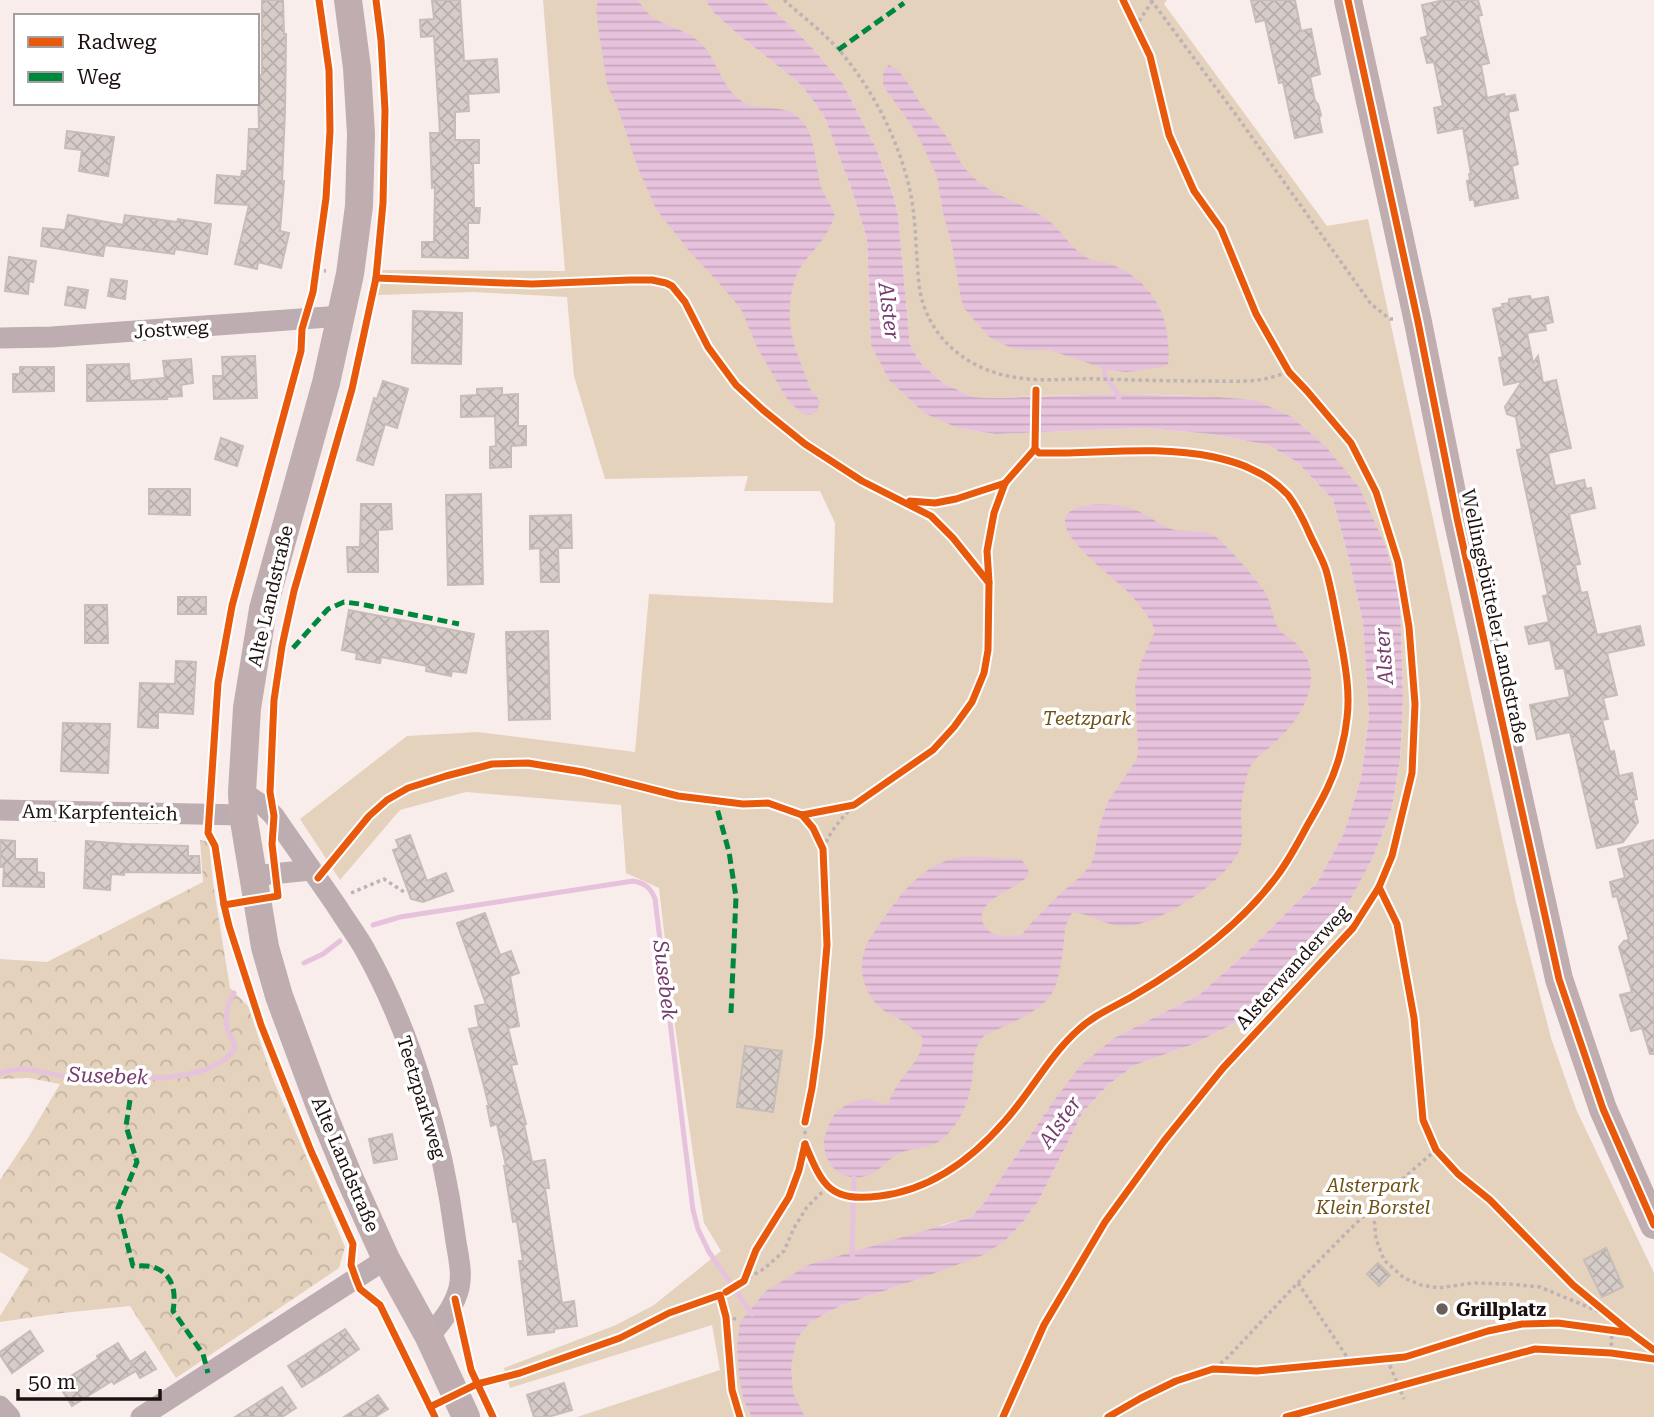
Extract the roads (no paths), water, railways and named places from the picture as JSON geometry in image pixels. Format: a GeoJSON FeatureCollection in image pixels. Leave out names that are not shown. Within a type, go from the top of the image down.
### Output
{"type":"FeatureCollection","features":[{"type":"Feature","properties":{"kind":"main road","name":"Alte Landstraße"},"geometry":{"type":"LineString","coordinates":[[348,0],[362,134],[359,206],[342,316],[263,610],[247,708],[242,804],[265,947],[279,996],[319,1104],[387,1259],[429,1337],[471,1394]]}},
{"type":"Feature","properties":{"kind":"main road","name":"Wellingsbütteler Landstraße"},"geometry":{"type":"LineString","coordinates":[[1348,0],[1418,321],[1457,518],[1559,979],[1603,1109],[1654,1226]]}},
{"type":"Feature","properties":{"kind":"street","name":"Jostweg"},"geometry":{"type":"LineString","coordinates":[[0,338],[52,337],[342,316]]}},
{"type":"Feature","properties":{"kind":"street","name":"Am Karpfenteich"},"geometry":{"type":"LineString","coordinates":[[0,810],[242,804]]}},
{"type":"Feature","properties":{"kind":"street","name":"Teetzparkweg"},"geometry":{"type":"LineString","coordinates":[[242,804],[264,806],[274,816],[335,904],[364,947],[412,1054],[443,1164],[460,1274],[455,1299],[447,1315],[429,1337]]}},
{"type":"Feature","properties":{"kind":"street"},"geometry":{"type":"LineString","coordinates":[[252,876],[311,870]]}},
{"type":"Feature","properties":{"kind":"street"},"geometry":{"type":"LineString","coordinates":[[141,1417],[387,1259]]}},
{"type":"Feature","properties":{"kind":"street"},"geometry":{"type":"LineString","coordinates":[[0,1406],[10,1417]]}},
{"type":"Feature","properties":{"kind":"water"},"geometry":{"type":"Polygon","coordinates":[[[598,0],[637,0],[651,16],[700,42],[739,100],[755,106],[786,110],[805,125],[813,146],[821,187],[835,216],[824,238],[799,270],[790,304],[791,331],[795,346],[811,391],[820,403],[816,412],[810,415],[801,413],[787,399],[757,347],[741,309],[656,209],[607,84],[596,9],[598,0]]]}},
{"type":"Feature","properties":{"kind":"water","name":"Alster"},"geometry":{"type":"Polygon","coordinates":[[[705,0],[763,0],[809,44],[843,84],[876,148],[893,194],[898,215],[910,344],[921,363],[943,383],[973,397],[1119,394],[1255,400],[1292,417],[1326,447],[1359,487],[1386,547],[1400,597],[1403,700],[1400,760],[1391,812],[1373,857],[1350,900],[1312,953],[1277,990],[1241,1020],[1194,1044],[1135,1065],[1108,1085],[1083,1112],[1039,1200],[1005,1241],[983,1255],[840,1306],[809,1323],[796,1340],[791,1368],[793,1393],[805,1417],[752,1417],[744,1401],[737,1346],[740,1322],[766,1291],[808,1265],[971,1217],[983,1204],[1080,1066],[1114,1038],[1200,994],[1247,952],[1318,881],[1344,833],[1361,778],[1369,717],[1363,623],[1333,500],[1297,462],[1268,445],[1211,434],[1144,428],[996,434],[960,429],[924,413],[889,380],[871,345],[867,239],[825,118],[798,82],[715,14],[705,0]]]}},
{"type":"Feature","properties":{"kind":"water"},"geometry":{"type":"Polygon","coordinates":[[[889,65],[905,79],[925,110],[946,135],[964,167],[979,183],[1049,221],[1082,255],[1125,271],[1144,286],[1152,295],[1163,317],[1169,353],[1168,364],[1126,372],[1105,369],[1050,350],[1009,347],[989,337],[964,308],[937,176],[912,126],[884,87],[883,75],[889,65]]]}},
{"type":"Feature","properties":{"kind":"water"},"geometry":{"type":"Polygon","coordinates":[[[1097,504],[1133,509],[1171,529],[1208,533],[1218,538],[1263,589],[1280,631],[1296,643],[1306,657],[1311,680],[1306,699],[1291,726],[1250,766],[1242,801],[1240,849],[1221,874],[1207,887],[1172,910],[1138,924],[1117,925],[1073,912],[1066,925],[1061,967],[1053,992],[1037,1008],[1020,1019],[984,1036],[975,1053],[968,1100],[950,1132],[934,1144],[900,1153],[869,1175],[846,1176],[833,1168],[826,1154],[824,1139],[831,1120],[838,1111],[854,1102],[866,1099],[887,1105],[917,1058],[922,1044],[922,1037],[877,1004],[862,975],[867,943],[885,916],[918,878],[945,861],[970,856],[1019,859],[1028,869],[1029,875],[990,902],[982,915],[983,923],[990,932],[1005,936],[1022,935],[1089,867],[1094,857],[1107,803],[1137,759],[1135,685],[1141,662],[1155,631],[1134,599],[1077,545],[1069,534],[1065,524],[1068,513],[1080,507],[1097,504]]]}},
{"type":"Feature","properties":{"kind":"waterway"},"geometry":{"type":"LineString","coordinates":[[1105,369],[1105,375],[1119,400]]}},
{"type":"Feature","properties":{"kind":"waterway","name":"Susebek"},"geometry":{"type":"LineString","coordinates":[[373,925],[400,917],[633,881],[649,889],[655,899],[693,1210],[709,1252],[752,1314]]}},
{"type":"Feature","properties":{"kind":"waterway","name":"Susebek"},"geometry":{"type":"LineString","coordinates":[[304,963],[323,954],[340,941]]}},
{"type":"Feature","properties":{"kind":"waterway","name":"Susebek"},"geometry":{"type":"LineString","coordinates":[[0,1073],[21,1069],[72,1077],[162,1078],[202,1071],[221,1062],[235,1049],[226,1018],[234,993]]}},
{"type":"Feature","properties":{"kind":"waterway"},"geometry":{"type":"LineString","coordinates":[[853,1259],[854,1178]]}},
{"type":"Feature","properties":{"kind":"place","name":"Grillplatz"},"geometry":{"type":"Point","coordinates":[1442,1309]}},
{"type":"Feature","properties":{"kind":"park label","name":"Teetzpark"},"geometry":{"type":"Point","coordinates":[1087,718]}},
{"type":"Feature","properties":{"kind":"park label","name":"Alsterpark Klein Borstel"},"geometry":{"type":"Point","coordinates":[1373,1196]}}]}
